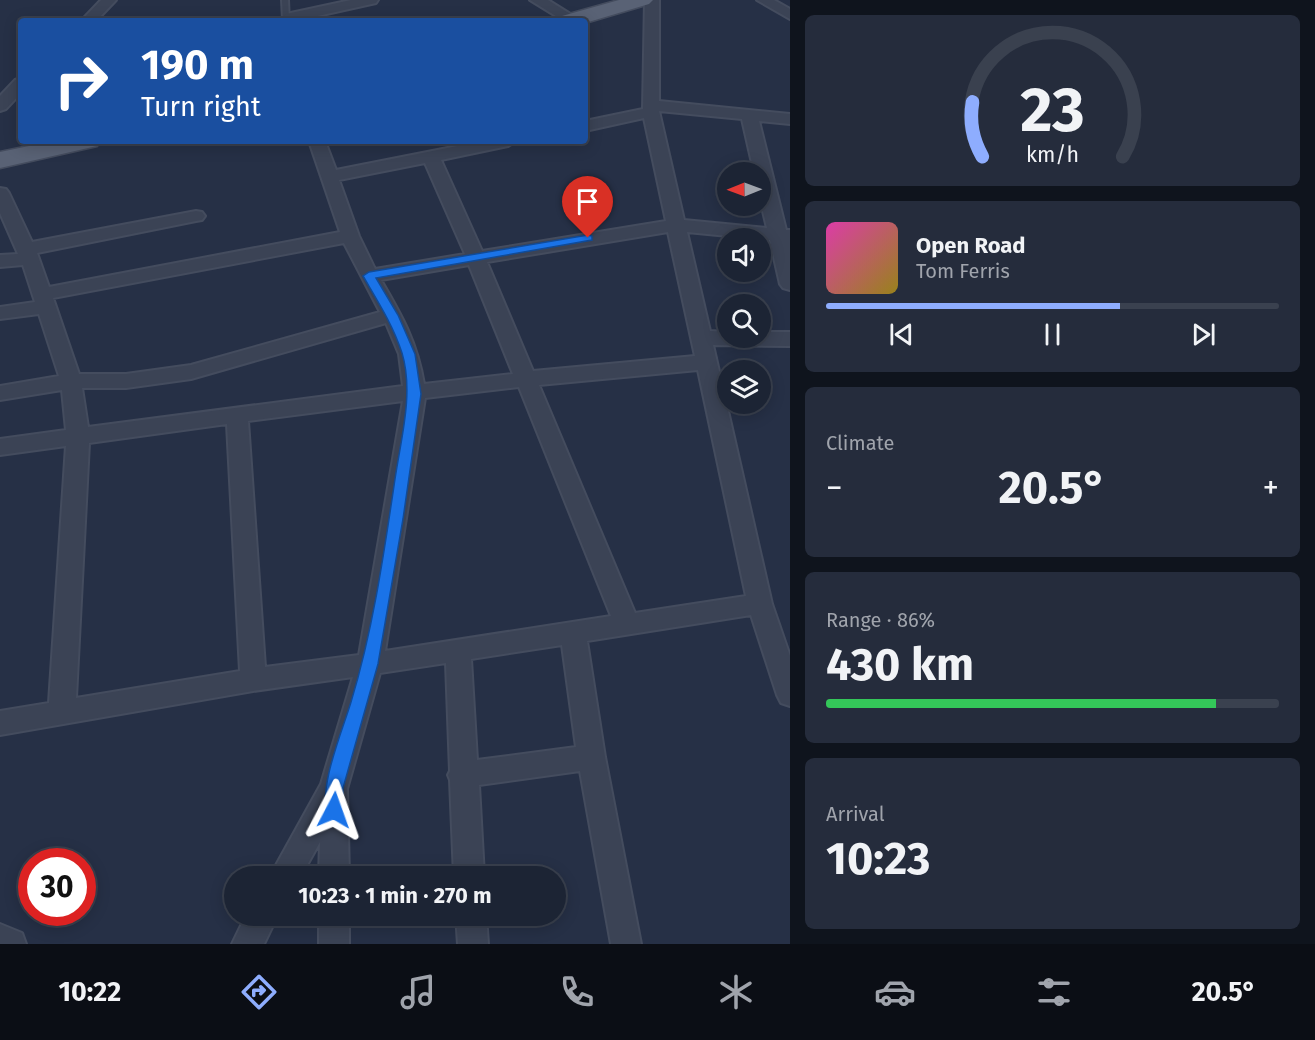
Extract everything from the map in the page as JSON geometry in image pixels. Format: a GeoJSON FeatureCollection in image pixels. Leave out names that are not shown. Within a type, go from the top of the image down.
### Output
{"type":"FeatureCollection","features":[{"type":"Feature","properties":{"kind":"main road"},"geometry":{"type":"LineString","coordinates":[[582,18],[642,0]]}},
{"type":"Feature","properties":{"kind":"main road"},"geometry":{"type":"LineString","coordinates":[[0,160],[74,144]]}},
{"type":"Feature","properties":{"kind":"street"},"geometry":{"type":"LineString","coordinates":[[91,18],[109,0]]}},
{"type":"Feature","properties":{"kind":"street"},"geometry":{"type":"LineString","coordinates":[[289,18],[347,3],[371,0]]}},
{"type":"Feature","properties":{"kind":"street"},"geometry":{"type":"LineString","coordinates":[[537,0],[567,18]]}},
{"type":"Feature","properties":{"kind":"street"},"geometry":{"type":"LineString","coordinates":[[652,0],[650,109],[760,604],[790,695]]}},
{"type":"Feature","properties":{"kind":"street"},"geometry":{"type":"LineString","coordinates":[[764,0],[790,15]]}},
{"type":"Feature","properties":{"kind":"street"},"geometry":{"type":"LineString","coordinates":[[0,106],[18,86]]}},
{"type":"Feature","properties":{"kind":"street"},"geometry":{"type":"LineString","coordinates":[[588,125],[650,109],[790,119]]}},
{"type":"Feature","properties":{"kind":"street"},"geometry":{"type":"LineString","coordinates":[[749,115],[784,235],[790,284]]}},
{"type":"Feature","properties":{"kind":"street"},"geometry":{"type":"LineString","coordinates":[[291,866],[334,788],[370,664],[396,519],[414,394],[408,354],[392,315],[369,276],[350,236],[317,144]]}},
{"type":"Feature","properties":{"kind":"street"},"geometry":{"type":"LineString","coordinates":[[329,177],[492,144]]}},
{"type":"Feature","properties":{"kind":"street"},"geometry":{"type":"LineString","coordinates":[[430,156],[476,258],[627,624]]}},
{"type":"Feature","properties":{"kind":"street"},"geometry":{"type":"LineString","coordinates":[[0,193],[28,254],[71,381],[78,437],[62,713]]}},
{"type":"Feature","properties":{"kind":"street"},"geometry":{"type":"LineString","coordinates":[[0,261],[196,216]]}},
{"type":"Feature","properties":{"kind":"street"},"geometry":{"type":"LineString","coordinates":[[369,276],[675,225],[784,235]]}},
{"type":"Feature","properties":{"kind":"street"},"geometry":{"type":"LineString","coordinates":[[0,313],[45,301],[350,236]]}},
{"type":"Feature","properties":{"kind":"street"},"geometry":{"type":"LineString","coordinates":[[0,393],[71,381],[126,381],[191,372],[392,315]]}},
{"type":"Feature","properties":{"kind":"street"},"geometry":{"type":"LineString","coordinates":[[702,338],[790,339]]}},
{"type":"Feature","properties":{"kind":"street"},"geometry":{"type":"LineString","coordinates":[[0,447],[237,414],[613,370],[708,363]]}},
{"type":"Feature","properties":{"kind":"street"},"geometry":{"type":"LineString","coordinates":[[237,414],[253,680]]}},
{"type":"Feature","properties":{"kind":"street"},"geometry":{"type":"LineString","coordinates":[[0,723],[253,680],[760,604]]}},
{"type":"Feature","properties":{"kind":"street"},"geometry":{"type":"LineString","coordinates":[[573,633],[591,757],[626,944]]}},
{"type":"Feature","properties":{"kind":"street"},"geometry":{"type":"LineString","coordinates":[[458,649],[462,775],[468,866]]}},
{"type":"Feature","properties":{"kind":"street"},"geometry":{"type":"LineString","coordinates":[[462,775],[591,757]]}},
{"type":"Feature","properties":{"kind":"street"},"geometry":{"type":"LineString","coordinates":[[334,788],[334,866]]}},
{"type":"Feature","properties":{"kind":"street"},"geometry":{"type":"LineString","coordinates":[[247,944],[257,926]]}},
{"type":"Feature","properties":{"kind":"street"},"geometry":{"type":"LineString","coordinates":[[334,926],[334,944]]}},
{"type":"Feature","properties":{"kind":"street"},"geometry":{"type":"LineString","coordinates":[[472,926],[473,944]]}},
{"type":"Feature","properties":{"kind":"street"},"geometry":{"type":"LineString","coordinates":[[0,939],[11,944]]}},
{"type":"Feature","properties":{"kind":"lane"},"geometry":{"type":"LineString","coordinates":[[285,0],[286,18]]}},
{"type":"Feature","properties":{"kind":"route"},"geometry":{"type":"LineString","coordinates":[[334,810],[334,788],[370,664],[396,519],[414,394],[408,354],[392,315],[369,276],[588,238]]}}]}
